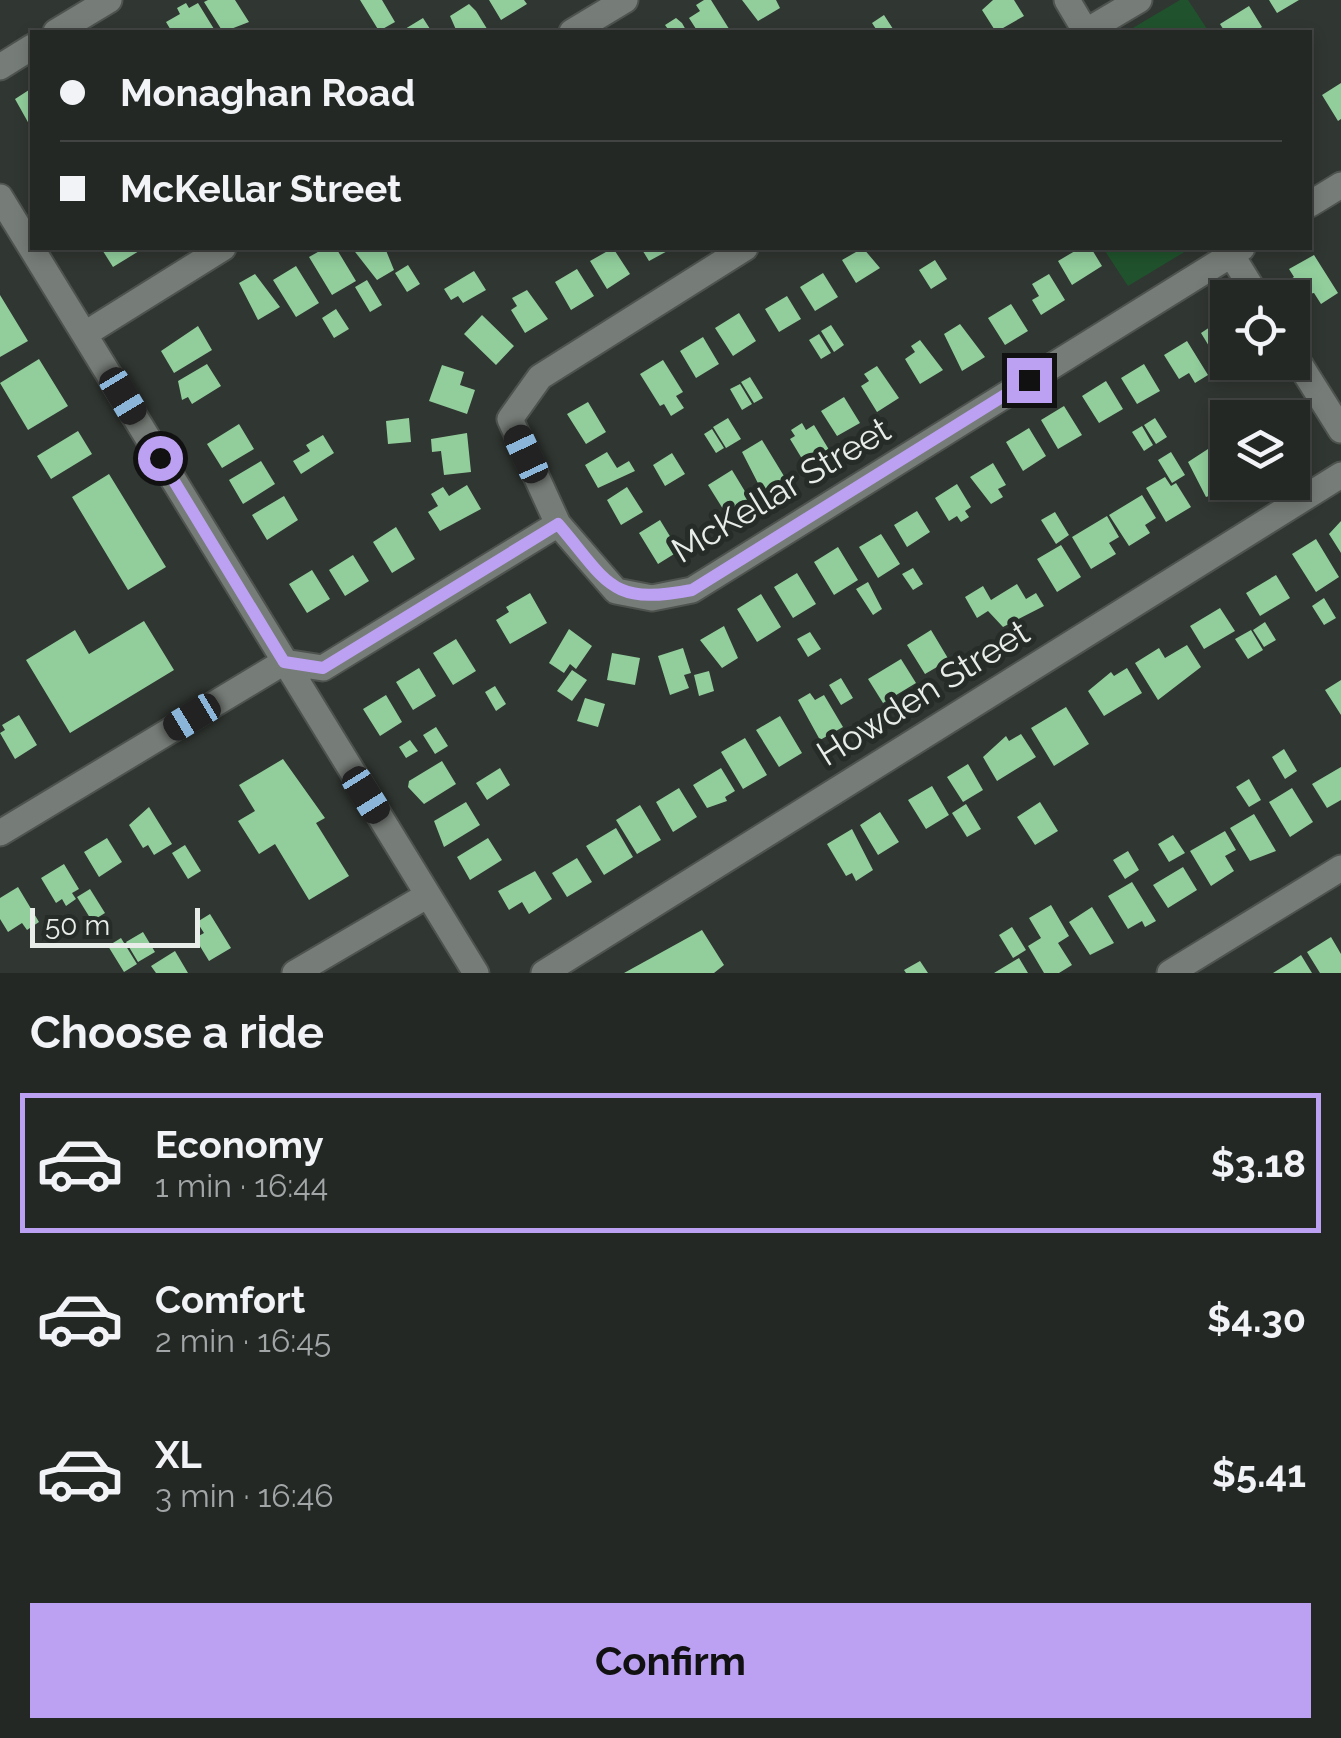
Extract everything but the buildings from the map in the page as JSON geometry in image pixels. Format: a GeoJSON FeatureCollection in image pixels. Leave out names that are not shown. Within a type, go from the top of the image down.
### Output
{"type":"FeatureCollection","features":[{"type":"Feature","properties":{"kind":"street"},"geometry":{"type":"LineString","coordinates":[[59,30],[109,0]]}},
{"type":"Feature","properties":{"kind":"street"},"geometry":{"type":"LineString","coordinates":[[575,30],[624,0]]}},
{"type":"Feature","properties":{"kind":"street"},"geometry":{"type":"LineString","coordinates":[[1067,0],[1085,30]]}},
{"type":"Feature","properties":{"kind":"street"},"geometry":{"type":"LineString","coordinates":[[1089,30],[1139,0]]}},
{"type":"Feature","properties":{"kind":"street"},"geometry":{"type":"LineString","coordinates":[[0,68],[30,48]]}},
{"type":"Feature","properties":{"kind":"street"},"geometry":{"type":"LineString","coordinates":[[1312,203],[1341,185]]}},
{"type":"Feature","properties":{"kind":"street"},"geometry":{"type":"LineString","coordinates":[[4,215],[85,334],[476,973]]}},
{"type":"Feature","properties":{"kind":"street"},"geometry":{"type":"LineString","coordinates":[[85,334],[221,250]]}},
{"type":"Feature","properties":{"kind":"street"},"geometry":{"type":"LineString","coordinates":[[0,832],[284,662],[323,668],[558,524],[510,419],[540,377],[742,250]]}},
{"type":"Feature","properties":{"kind":"street"},"geometry":{"type":"LineString","coordinates":[[1236,251],[1250,280]]}},
{"type":"Feature","properties":{"kind":"street","name":"McKellar Street"},"geometry":{"type":"LineString","coordinates":[[558,524],[616,592],[652,598],[692,590],[1236,251]]}},
{"type":"Feature","properties":{"kind":"street"},"geometry":{"type":"LineString","coordinates":[[1310,380],[1341,430]]}},
{"type":"Feature","properties":{"kind":"street","name":"Howden Street"},"geometry":{"type":"LineString","coordinates":[[544,973],[1341,475]]}},
{"type":"Feature","properties":{"kind":"street"},"geometry":{"type":"LineString","coordinates":[[1170,973],[1341,868]]}},
{"type":"Feature","properties":{"kind":"street"},"geometry":{"type":"LineString","coordinates":[[295,973],[428,895]]}},
{"type":"Feature","properties":{"kind":"green space"},"geometry":{"type":"Polygon","coordinates":[[[1180,0],[1188,0],[1208,30],[1129,30],[1180,0]]]}},
{"type":"Feature","properties":{"kind":"green space"},"geometry":{"type":"Polygon","coordinates":[[[1104,250],[1188,250],[1128,286],[1104,250]]]}},
{"type":"Feature","properties":{"kind":"route"},"geometry":{"type":"LineString","coordinates":[[160,458],[284,662],[323,668],[558,524],[616,592],[652,598],[692,590],[1029,380]]}}]}
